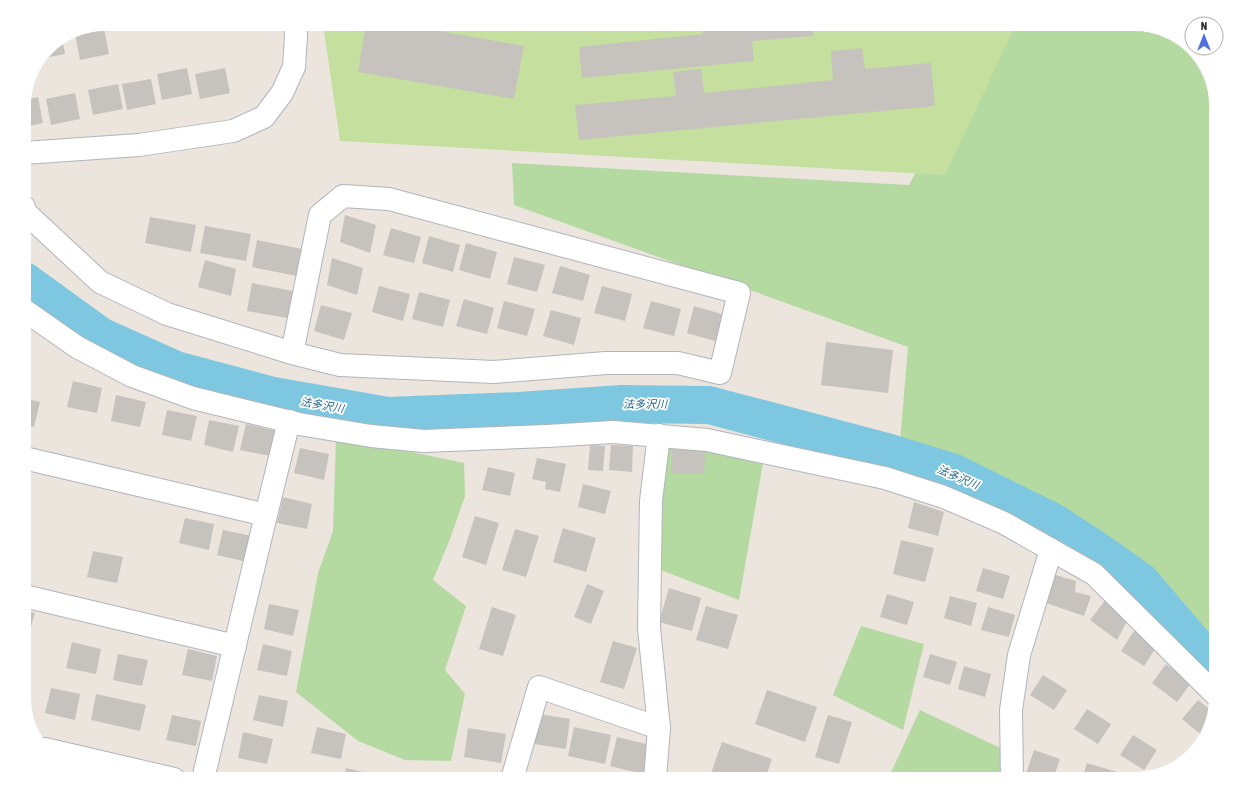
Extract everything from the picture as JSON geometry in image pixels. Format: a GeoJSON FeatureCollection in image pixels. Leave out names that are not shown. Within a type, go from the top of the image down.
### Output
{"type":"FeatureCollection","features":[{"type":"Feature","properties":{"kind":"street"},"geometry":{"type":"LineString","coordinates":[[31,153],[139,145],[233,131],[264,117],[282,93],[294,67],[296,31]]}},
{"type":"Feature","properties":{"kind":"street"},"geometry":{"type":"LineString","coordinates":[[31,218],[100,282],[168,314],[292,353],[348,366],[494,372],[606,363],[678,363],[720,373],[739,293],[388,199],[343,196],[320,215],[292,353]]}},
{"type":"Feature","properties":{"kind":"street"},"geometry":{"type":"LineString","coordinates":[[31,315],[77,347],[132,376],[194,398],[289,421],[371,436],[424,441],[613,432],[707,440],[885,478],[944,497],[1004,523],[1094,574],[1209,688]]}},
{"type":"Feature","properties":{"kind":"street"},"geometry":{"type":"LineString","coordinates":[[205,772],[289,421]]}},
{"type":"Feature","properties":{"kind":"street"},"geometry":{"type":"LineString","coordinates":[[656,772],[659,728],[649,628],[651,501],[659,436]]}},
{"type":"Feature","properties":{"kind":"street"},"geometry":{"type":"LineString","coordinates":[[31,460],[266,515]]}},
{"type":"Feature","properties":{"kind":"street"},"geometry":{"type":"LineString","coordinates":[[1012,772],[1011,710],[1019,656],[1051,550]]}},
{"type":"Feature","properties":{"kind":"street"},"geometry":{"type":"LineString","coordinates":[[31,598],[235,646]]}},
{"type":"Feature","properties":{"kind":"street"},"geometry":{"type":"LineString","coordinates":[[514,772],[539,687],[659,728]]}},
{"type":"Feature","properties":{"kind":"street"},"geometry":{"type":"LineString","coordinates":[[53,751],[144,772]]}},
{"type":"Feature","properties":{"kind":"green space"},"geometry":{"type":"Polygon","coordinates":[[[324,31],[1013,31],[945,175],[340,141],[324,31]]]}},
{"type":"Feature","properties":{"kind":"green space"},"geometry":{"type":"Polygon","coordinates":[[[1008,31],[1145,32],[1159,35],[1176,43],[1184,49],[1184,56],[1191,56],[1197,64],[1205,81],[1209,105],[1209,682],[1188,656],[1043,530],[1038,509],[979,470],[900,442],[908,347],[514,205],[512,163],[909,185],[944,119],[1008,31]]]}},
{"type":"Feature","properties":{"kind":"green space"},"geometry":{"type":"Polygon","coordinates":[[[659,435],[765,452],[739,600],[650,566],[659,435]]]}},
{"type":"Feature","properties":{"kind":"green space"},"geometry":{"type":"Polygon","coordinates":[[[336,436],[464,463],[465,496],[450,539],[433,580],[466,606],[445,670],[465,694],[451,761],[405,760],[358,741],[296,692],[318,573],[333,531],[336,436]]]}},
{"type":"Feature","properties":{"kind":"green space"},"geometry":{"type":"Polygon","coordinates":[[[861,626],[924,644],[903,730],[833,695],[861,626]]]}},
{"type":"Feature","properties":{"kind":"green space"},"geometry":{"type":"Polygon","coordinates":[[[920,710],[1011,753],[1012,772],[891,772],[920,710]]]}},
{"type":"Feature","properties":{"kind":"building"},"geometry":{"type":"Polygon","coordinates":[[[105,31],[109,54],[80,60],[76,38],[91,32],[105,31]]]}},
{"type":"Feature","properties":{"kind":"building"},"geometry":{"type":"Polygon","coordinates":[[[365,31],[439,31],[524,46],[514,99],[358,72],[365,31]]]}},
{"type":"Feature","properties":{"kind":"building"},"geometry":{"type":"Polygon","coordinates":[[[703,31],[813,31],[813,36],[752,41],[754,61],[582,78],[579,47],[703,34],[703,31]]]}},
{"type":"Feature","properties":{"kind":"building"},"geometry":{"type":"Polygon","coordinates":[[[63,44],[65,54],[49,57],[63,44]]]}},
{"type":"Feature","properties":{"kind":"building"},"geometry":{"type":"Polygon","coordinates":[[[862,48],[865,69],[931,63],[935,106],[579,140],[575,105],[676,96],[673,72],[701,69],[704,93],[833,80],[831,51],[862,48]]]}},
{"type":"Feature","properties":{"kind":"building"},"geometry":{"type":"Polygon","coordinates":[[[187,68],[192,94],[162,100],[157,74],[187,68]]]}},
{"type":"Feature","properties":{"kind":"building"},"geometry":{"type":"Polygon","coordinates":[[[225,68],[230,93],[200,99],[195,74],[225,68]]]}},
{"type":"Feature","properties":{"kind":"building"},"geometry":{"type":"Polygon","coordinates":[[[151,79],[156,104],[127,110],[122,84],[151,79]]]}},
{"type":"Feature","properties":{"kind":"building"},"geometry":{"type":"Polygon","coordinates":[[[118,84],[123,109],[93,115],[88,90],[118,84]]]}},
{"type":"Feature","properties":{"kind":"building"},"geometry":{"type":"Polygon","coordinates":[[[75,93],[80,119],[51,125],[46,99],[75,93]]]}},
{"type":"Feature","properties":{"kind":"building"},"geometry":{"type":"Polygon","coordinates":[[[38,97],[43,123],[31,126],[31,98],[38,97]]]}},
{"type":"Feature","properties":{"kind":"building"},"geometry":{"type":"Polygon","coordinates":[[[345,215],[376,225],[370,253],[340,242],[345,215]]]}},
{"type":"Feature","properties":{"kind":"building"},"geometry":{"type":"Polygon","coordinates":[[[150,217],[196,225],[191,252],[145,243],[150,217]]]}},
{"type":"Feature","properties":{"kind":"building"},"geometry":{"type":"Polygon","coordinates":[[[205,226],[251,234],[246,261],[200,253],[205,226]]]}},
{"type":"Feature","properties":{"kind":"building"},"geometry":{"type":"Polygon","coordinates":[[[391,228],[421,237],[414,263],[383,255],[391,228]]]}},
{"type":"Feature","properties":{"kind":"building"},"geometry":{"type":"Polygon","coordinates":[[[429,236],[460,245],[453,272],[422,263],[429,236]]]}},
{"type":"Feature","properties":{"kind":"building"},"geometry":{"type":"Polygon","coordinates":[[[257,240],[302,249],[297,276],[252,267],[257,240]]]}},
{"type":"Feature","properties":{"kind":"building"},"geometry":{"type":"Polygon","coordinates":[[[466,243],[497,252],[490,279],[459,270],[466,243]]]}},
{"type":"Feature","properties":{"kind":"building"},"geometry":{"type":"Polygon","coordinates":[[[514,257],[545,265],[537,292],[507,284],[514,257]]]}},
{"type":"Feature","properties":{"kind":"building"},"geometry":{"type":"Polygon","coordinates":[[[332,258],[363,268],[357,295],[327,285],[332,258]]]}},
{"type":"Feature","properties":{"kind":"building"},"geometry":{"type":"Polygon","coordinates":[[[205,260],[236,269],[231,296],[198,287],[205,260]]]}},
{"type":"Feature","properties":{"kind":"building"},"geometry":{"type":"Polygon","coordinates":[[[560,266],[590,275],[583,301],[552,293],[560,266]]]}},
{"type":"Feature","properties":{"kind":"building"},"geometry":{"type":"Polygon","coordinates":[[[252,283],[298,292],[293,319],[247,311],[252,283]]]}},
{"type":"Feature","properties":{"kind":"building"},"geometry":{"type":"Polygon","coordinates":[[[379,286],[410,294],[403,321],[372,312],[379,286]]]}},
{"type":"Feature","properties":{"kind":"building"},"geometry":{"type":"Polygon","coordinates":[[[602,286],[632,294],[625,321],[594,313],[602,286]]]}},
{"type":"Feature","properties":{"kind":"building"},"geometry":{"type":"Polygon","coordinates":[[[419,292],[450,300],[443,327],[412,319],[419,292]]]}},
{"type":"Feature","properties":{"kind":"building"},"geometry":{"type":"Polygon","coordinates":[[[464,299],[494,308],[487,334],[456,326],[464,299]]]}},
{"type":"Feature","properties":{"kind":"building"},"geometry":{"type":"Polygon","coordinates":[[[504,301],[535,309],[527,336],[497,328],[504,301]]]}},
{"type":"Feature","properties":{"kind":"building"},"geometry":{"type":"Polygon","coordinates":[[[651,301],[681,309],[674,336],[643,328],[651,301]]]}},
{"type":"Feature","properties":{"kind":"building"},"geometry":{"type":"Polygon","coordinates":[[[321,305],[352,313],[344,340],[314,331],[321,305]]]}},
{"type":"Feature","properties":{"kind":"building"},"geometry":{"type":"Polygon","coordinates":[[[694,306],[725,315],[718,342],[687,333],[694,306]]]}},
{"type":"Feature","properties":{"kind":"building"},"geometry":{"type":"Polygon","coordinates":[[[551,310],[581,318],[574,345],[543,336],[551,310]]]}},
{"type":"Feature","properties":{"kind":"building"},"geometry":{"type":"Polygon","coordinates":[[[826,342],[893,350],[888,393],[821,385],[826,342]]]}},
{"type":"Feature","properties":{"kind":"building"},"geometry":{"type":"Polygon","coordinates":[[[73,381],[102,388],[97,413],[67,407],[73,381]]]}},
{"type":"Feature","properties":{"kind":"building"},"geometry":{"type":"Polygon","coordinates":[[[116,395],[146,402],[140,427],[111,421],[116,395]]]}},
{"type":"Feature","properties":{"kind":"building"},"geometry":{"type":"Polygon","coordinates":[[[31,400],[40,402],[34,427],[31,426],[31,400]]]}},
{"type":"Feature","properties":{"kind":"building"},"geometry":{"type":"Polygon","coordinates":[[[167,410],[197,416],[191,441],[162,435],[167,410]]]}},
{"type":"Feature","properties":{"kind":"building"},"geometry":{"type":"Polygon","coordinates":[[[209,420],[239,426],[233,452],[204,445],[209,420]]]}},
{"type":"Feature","properties":{"kind":"building"},"geometry":{"type":"Polygon","coordinates":[[[246,424],[276,431],[270,456],[240,450],[246,424]]]}},
{"type":"Feature","properties":{"kind":"building"},"geometry":{"type":"Polygon","coordinates":[[[590,445],[605,446],[603,471],[588,470],[590,445]]]}},
{"type":"Feature","properties":{"kind":"building"},"geometry":{"type":"Polygon","coordinates":[[[611,445],[633,446],[632,472],[609,470],[611,445]]]}},
{"type":"Feature","properties":{"kind":"building"},"geometry":{"type":"Polygon","coordinates":[[[300,448],[329,454],[324,480],[294,473],[300,448]]]}},
{"type":"Feature","properties":{"kind":"building"},"geometry":{"type":"Polygon","coordinates":[[[672,449],[705,450],[704,474],[671,474],[672,449]]]}},
{"type":"Feature","properties":{"kind":"building"},"geometry":{"type":"Polygon","coordinates":[[[537,458],[566,464],[560,492],[545,489],[546,482],[532,479],[537,458]]]}},
{"type":"Feature","properties":{"kind":"building"},"geometry":{"type":"Polygon","coordinates":[[[488,467],[515,473],[510,496],[482,490],[488,467]]]}},
{"type":"Feature","properties":{"kind":"building"},"geometry":{"type":"Polygon","coordinates":[[[583,484],[611,491],[605,514],[578,507],[583,484]]]}},
{"type":"Feature","properties":{"kind":"building"},"geometry":{"type":"Polygon","coordinates":[[[283,497],[312,504],[307,529],[277,523],[283,497]]]}},
{"type":"Feature","properties":{"kind":"building"},"geometry":{"type":"Polygon","coordinates":[[[914,502],[944,512],[938,536],[908,528],[914,502]]]}},
{"type":"Feature","properties":{"kind":"building"},"geometry":{"type":"Polygon","coordinates":[[[475,516],[499,523],[486,565],[462,557],[475,516]]]}},
{"type":"Feature","properties":{"kind":"building"},"geometry":{"type":"Polygon","coordinates":[[[185,518],[214,524],[209,550],[179,543],[185,518]]]}},
{"type":"Feature","properties":{"kind":"building"},"geometry":{"type":"Polygon","coordinates":[[[563,528],[596,538],[586,572],[553,562],[563,528]]]}},
{"type":"Feature","properties":{"kind":"building"},"geometry":{"type":"Polygon","coordinates":[[[515,529],[539,536],[526,577],[502,570],[515,529]]]}},
{"type":"Feature","properties":{"kind":"building"},"geometry":{"type":"Polygon","coordinates":[[[223,530],[252,536],[247,562],[217,555],[223,530]]]}},
{"type":"Feature","properties":{"kind":"building"},"geometry":{"type":"Polygon","coordinates":[[[901,540],[934,548],[925,582],[893,574],[901,540]]]}},
{"type":"Feature","properties":{"kind":"building"},"geometry":{"type":"Polygon","coordinates":[[[93,551],[123,557],[117,583],[87,577],[93,551]]]}},
{"type":"Feature","properties":{"kind":"building"},"geometry":{"type":"Polygon","coordinates":[[[983,568],[1010,576],[1003,599],[976,591],[983,568]]]}},
{"type":"Feature","properties":{"kind":"building"},"geometry":{"type":"Polygon","coordinates":[[[1052,574],[1076,581],[1075,592],[1091,596],[1084,616],[1046,603],[1052,574]]]}},
{"type":"Feature","properties":{"kind":"building"},"geometry":{"type":"Polygon","coordinates":[[[587,584],[604,591],[591,624],[574,617],[587,584]]]}},
{"type":"Feature","properties":{"kind":"building"},"geometry":{"type":"Polygon","coordinates":[[[669,588],[701,598],[692,631],[659,622],[669,588]]]}},
{"type":"Feature","properties":{"kind":"building"},"geometry":{"type":"Polygon","coordinates":[[[887,594],[914,602],[907,625],[880,617],[887,594]]]}},
{"type":"Feature","properties":{"kind":"building"},"geometry":{"type":"Polygon","coordinates":[[[950,596],[977,603],[971,626],[944,618],[950,596]]]}},
{"type":"Feature","properties":{"kind":"building"},"geometry":{"type":"Polygon","coordinates":[[[1106,599],[1128,619],[1117,640],[1090,620],[1106,599]]]}},
{"type":"Feature","properties":{"kind":"building"},"geometry":{"type":"Polygon","coordinates":[[[269,604],[299,610],[293,636],[264,629],[269,604]]]}},
{"type":"Feature","properties":{"kind":"building"},"geometry":{"type":"Polygon","coordinates":[[[706,606],[738,615],[728,649],[696,640],[706,606]]]}},
{"type":"Feature","properties":{"kind":"building"},"geometry":{"type":"Polygon","coordinates":[[[492,607],[516,615],[503,656],[479,649],[492,607]]]}},
{"type":"Feature","properties":{"kind":"building"},"geometry":{"type":"Polygon","coordinates":[[[988,607],[1015,615],[1009,637],[981,630],[988,607]]]}},
{"type":"Feature","properties":{"kind":"building"},"geometry":{"type":"Polygon","coordinates":[[[31,612],[35,613],[31,627],[31,612]]]}},
{"type":"Feature","properties":{"kind":"building"},"geometry":{"type":"Polygon","coordinates":[[[1134,631],[1157,646],[1144,666],[1121,651],[1134,631]]]}},
{"type":"Feature","properties":{"kind":"building"},"geometry":{"type":"Polygon","coordinates":[[[613,641],[637,648],[624,689],[600,682],[613,641]]]}},
{"type":"Feature","properties":{"kind":"building"},"geometry":{"type":"Polygon","coordinates":[[[72,642],[101,649],[96,674],[66,668],[72,642]]]}},
{"type":"Feature","properties":{"kind":"building"},"geometry":{"type":"Polygon","coordinates":[[[263,644],[292,651],[287,676],[257,670],[263,644]]]}},
{"type":"Feature","properties":{"kind":"building"},"geometry":{"type":"Polygon","coordinates":[[[188,649],[217,656],[212,681],[182,675],[188,649]]]}},
{"type":"Feature","properties":{"kind":"building"},"geometry":{"type":"Polygon","coordinates":[[[118,654],[148,660],[142,686],[113,680],[118,654]]]}},
{"type":"Feature","properties":{"kind":"building"},"geometry":{"type":"Polygon","coordinates":[[[930,654],[957,662],[950,685],[923,677],[930,654]]]}},
{"type":"Feature","properties":{"kind":"building"},"geometry":{"type":"Polygon","coordinates":[[[1166,664],[1191,683],[1177,702],[1152,683],[1166,664]]]}},
{"type":"Feature","properties":{"kind":"building"},"geometry":{"type":"Polygon","coordinates":[[[964,666],[991,674],[985,697],[958,689],[964,666]]]}},
{"type":"Feature","properties":{"kind":"building"},"geometry":{"type":"Polygon","coordinates":[[[1043,675],[1067,690],[1054,710],[1030,695],[1043,675]]]}},
{"type":"Feature","properties":{"kind":"building"},"geometry":{"type":"Polygon","coordinates":[[[51,688],[80,694],[75,720],[45,713],[51,688]]]}},
{"type":"Feature","properties":{"kind":"building"},"geometry":{"type":"Polygon","coordinates":[[[767,690],[817,707],[805,742],[755,724],[767,690]]]}},
{"type":"Feature","properties":{"kind":"building"},"geometry":{"type":"Polygon","coordinates":[[[96,694],[146,705],[140,731],[91,720],[96,694]]]}},
{"type":"Feature","properties":{"kind":"building"},"geometry":{"type":"Polygon","coordinates":[[[259,695],[288,701],[283,727],[253,720],[259,695]]]}},
{"type":"Feature","properties":{"kind":"building"},"geometry":{"type":"Polygon","coordinates":[[[1198,700],[1208,708],[1205,722],[1200,734],[1182,719],[1198,700]]]}},
{"type":"Feature","properties":{"kind":"building"},"geometry":{"type":"Polygon","coordinates":[[[1087,709],[1111,724],[1098,744],[1074,729],[1087,709]]]}},
{"type":"Feature","properties":{"kind":"building"},"geometry":{"type":"Polygon","coordinates":[[[533,713],[570,719],[566,749],[528,743],[533,713]]]}},
{"type":"Feature","properties":{"kind":"building"},"geometry":{"type":"Polygon","coordinates":[[[172,715],[201,721],[196,746],[166,740],[172,715]]]}},
{"type":"Feature","properties":{"kind":"building"},"geometry":{"type":"Polygon","coordinates":[[[828,715],[852,722],[839,764],[815,757],[828,715]]]}},
{"type":"Feature","properties":{"kind":"building"},"geometry":{"type":"Polygon","coordinates":[[[317,727],[346,734],[341,759],[311,753],[317,727]]]}},
{"type":"Feature","properties":{"kind":"building"},"geometry":{"type":"Polygon","coordinates":[[[574,727],[611,735],[605,764],[568,756],[574,727]]]}},
{"type":"Feature","properties":{"kind":"building"},"geometry":{"type":"Polygon","coordinates":[[[468,728],[506,734],[501,763],[464,757],[468,728]]]}},
{"type":"Feature","properties":{"kind":"building"},"geometry":{"type":"Polygon","coordinates":[[[243,732],[273,739],[267,764],[238,758],[243,732]]]}},
{"type":"Feature","properties":{"kind":"building"},"geometry":{"type":"Polygon","coordinates":[[[1133,735],[1157,750],[1144,770],[1120,755],[1133,735]]]}},
{"type":"Feature","properties":{"kind":"building"},"geometry":{"type":"Polygon","coordinates":[[[617,737],[654,746],[648,772],[635,772],[610,766],[617,737]]]}},
{"type":"Feature","properties":{"kind":"building"},"geometry":{"type":"Polygon","coordinates":[[[722,742],[772,759],[767,772],[711,772],[722,742]]]}},
{"type":"Feature","properties":{"kind":"building"},"geometry":{"type":"Polygon","coordinates":[[[1034,750],[1060,759],[1055,772],[1027,772],[1034,750]]]}},
{"type":"Feature","properties":{"kind":"building"},"geometry":{"type":"Polygon","coordinates":[[[1087,763],[1117,772],[1084,772],[1087,763]]]}},
{"type":"Feature","properties":{"kind":"building"},"geometry":{"type":"Polygon","coordinates":[[[346,768],[363,772],[345,772],[346,768]]]}},
{"type":"Feature","properties":{"kind":"waterway","name":"法多沢川"},"geometry":{"type":"LineString","coordinates":[[31,286],[100,336],[176,370],[273,396],[388,416],[519,411],[622,404],[709,405],[883,451],[954,473],[1053,522],[1141,582],[1209,662]]}}]}
